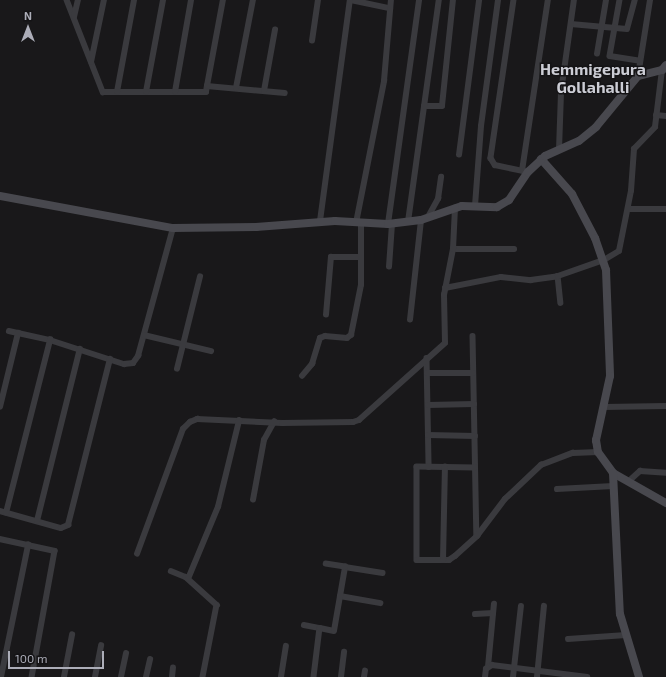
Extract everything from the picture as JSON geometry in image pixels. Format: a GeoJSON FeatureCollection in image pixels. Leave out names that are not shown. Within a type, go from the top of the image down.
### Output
{"type":"FeatureCollection","features":[{"type":"Feature","properties":{"kind":"street"},"geometry":{"type":"LineString","coordinates":[[67,0],[103,92],[206,92],[222,0]]}},
{"type":"Feature","properties":{"kind":"street"},"geometry":{"type":"LineString","coordinates":[[74,17],[78,0]]}},
{"type":"Feature","properties":{"kind":"street"},"geometry":{"type":"LineString","coordinates":[[91,62],[104,0]]}},
{"type":"Feature","properties":{"kind":"street"},"geometry":{"type":"LineString","coordinates":[[117,92],[134,0]]}},
{"type":"Feature","properties":{"kind":"street"},"geometry":{"type":"LineString","coordinates":[[146,92],[163,0]]}},
{"type":"Feature","properties":{"kind":"street"},"geometry":{"type":"LineString","coordinates":[[175,92],[191,0]]}},
{"type":"Feature","properties":{"kind":"street"},"geometry":{"type":"LineString","coordinates":[[236,88],[253,0]]}},
{"type":"Feature","properties":{"kind":"street"},"geometry":{"type":"LineString","coordinates":[[312,41],[318,0]]}},
{"type":"Feature","properties":{"kind":"street"},"geometry":{"type":"LineString","coordinates":[[320,221],[350,0],[390,8]]}},
{"type":"Feature","properties":{"kind":"street"},"geometry":{"type":"LineString","coordinates":[[302,376],[312,364],[320,338],[347,338],[350,335],[361,285],[362,257],[358,223],[384,82],[391,0]]}},
{"type":"Feature","properties":{"kind":"street"},"geometry":{"type":"LineString","coordinates":[[389,267],[390,224],[419,0]]}},
{"type":"Feature","properties":{"kind":"street"},"geometry":{"type":"LineString","coordinates":[[408,222],[439,0]]}},
{"type":"Feature","properties":{"kind":"street"},"geometry":{"type":"LineString","coordinates":[[424,106],[442,106],[453,0]]}},
{"type":"Feature","properties":{"kind":"street"},"geometry":{"type":"LineString","coordinates":[[459,155],[479,0]]}},
{"type":"Feature","properties":{"kind":"street"},"geometry":{"type":"LineString","coordinates":[[475,206],[481,126],[498,0]]}},
{"type":"Feature","properties":{"kind":"street"},"geometry":{"type":"LineString","coordinates":[[514,0],[491,158],[495,165],[525,172]]}},
{"type":"Feature","properties":{"kind":"street"},"geometry":{"type":"LineString","coordinates":[[525,172],[548,0]]}},
{"type":"Feature","properties":{"kind":"street"},"geometry":{"type":"LineString","coordinates":[[559,150],[561,92],[574,0]]}},
{"type":"Feature","properties":{"kind":"street"},"geometry":{"type":"LineString","coordinates":[[597,54],[606,0]]}},
{"type":"Feature","properties":{"kind":"street"},"geometry":{"type":"LineString","coordinates":[[620,0],[610,56],[640,61]]}},
{"type":"Feature","properties":{"kind":"street"},"geometry":{"type":"LineString","coordinates":[[571,24],[616,29],[630,27],[635,0]]}},
{"type":"Feature","properties":{"kind":"street"},"geometry":{"type":"LineString","coordinates":[[638,76],[650,0]]}},
{"type":"Feature","properties":{"kind":"street"},"geometry":{"type":"LineString","coordinates":[[264,91],[275,30]]}},
{"type":"Feature","properties":{"kind":"street"},"geometry":{"type":"LineString","coordinates":[[0,196],[173,228],[256,227],[320,221],[390,224],[425,219],[455,208],[475,206],[498,207],[506,203],[525,172],[541,159],[578,141],[592,130],[638,76],[664,67],[654,129],[635,147],[628,209],[621,248],[604,260],[558,276],[531,280],[501,277],[445,288]]}},
{"type":"Feature","properties":{"kind":"street"},"geometry":{"type":"LineString","coordinates":[[208,86],[285,93]]}},
{"type":"Feature","properties":{"kind":"street"},"geometry":{"type":"LineString","coordinates":[[656,115],[666,116]]}},
{"type":"Feature","properties":{"kind":"street"},"geometry":{"type":"LineString","coordinates":[[541,159],[572,194],[604,260],[608,281],[610,363],[604,407],[596,440],[598,452],[612,473],[618,595],[626,635],[639,677]]}},
{"type":"Feature","properties":{"kind":"street"},"geometry":{"type":"LineString","coordinates":[[410,320],[425,219],[438,199],[441,177]]}},
{"type":"Feature","properties":{"kind":"street"},"geometry":{"type":"LineString","coordinates":[[137,554],[186,426],[197,419],[346,423],[359,420],[446,341],[444,326],[445,288],[453,249],[455,208]]}},
{"type":"Feature","properties":{"kind":"street"},"geometry":{"type":"LineString","coordinates":[[628,209],[666,209]]}},
{"type":"Feature","properties":{"kind":"street"},"geometry":{"type":"LineString","coordinates":[[9,331],[50,340],[128,364],[133,363],[138,356],[173,228]]}},
{"type":"Feature","properties":{"kind":"street"},"geometry":{"type":"LineString","coordinates":[[453,249],[514,249]]}},
{"type":"Feature","properties":{"kind":"street"},"geometry":{"type":"LineString","coordinates":[[326,315],[331,257],[362,257]]}},
{"type":"Feature","properties":{"kind":"street"},"geometry":{"type":"LineString","coordinates":[[558,276],[561,303]]}},
{"type":"Feature","properties":{"kind":"street"},"geometry":{"type":"LineString","coordinates":[[177,369],[182,344],[200,277]]}},
{"type":"Feature","properties":{"kind":"street"},"geometry":{"type":"LineString","coordinates":[[0,407],[18,333]]}},
{"type":"Feature","properties":{"kind":"street"},"geometry":{"type":"LineString","coordinates":[[144,335],[211,351]]}},
{"type":"Feature","properties":{"kind":"street"},"geometry":{"type":"LineString","coordinates":[[473,336],[476,536]]}},
{"type":"Feature","properties":{"kind":"street"},"geometry":{"type":"LineString","coordinates":[[6,513],[50,340]]}},
{"type":"Feature","properties":{"kind":"street"},"geometry":{"type":"LineString","coordinates":[[37,521],[80,349]]}},
{"type":"Feature","properties":{"kind":"street"},"geometry":{"type":"LineString","coordinates":[[427,358],[429,467]]}},
{"type":"Feature","properties":{"kind":"street"},"geometry":{"type":"LineString","coordinates":[[0,511],[61,528],[66,527],[69,522],[110,359]]}},
{"type":"Feature","properties":{"kind":"street"},"geometry":{"type":"LineString","coordinates":[[427,373],[473,373]]}},
{"type":"Feature","properties":{"kind":"street"},"geometry":{"type":"LineString","coordinates":[[428,405],[474,404]]}},
{"type":"Feature","properties":{"kind":"street"},"geometry":{"type":"LineString","coordinates":[[604,407],[666,406]]}},
{"type":"Feature","properties":{"kind":"street"},"geometry":{"type":"LineString","coordinates":[[188,579],[218,507],[239,421]]}},
{"type":"Feature","properties":{"kind":"street"},"geometry":{"type":"LineString","coordinates":[[253,500],[264,440],[274,422]]}},
{"type":"Feature","properties":{"kind":"street"},"geometry":{"type":"LineString","coordinates":[[428,435],[475,436]]}},
{"type":"Feature","properties":{"kind":"street"},"geometry":{"type":"LineString","coordinates":[[475,468],[417,467],[417,560],[443,560],[455,556],[476,536],[505,499],[541,465],[573,453],[598,452]]}},
{"type":"Feature","properties":{"kind":"street"},"geometry":{"type":"LineString","coordinates":[[443,560],[445,467]]}},
{"type":"Feature","properties":{"kind":"street"},"geometry":{"type":"LineString","coordinates":[[629,481],[640,471],[666,472]]}},
{"type":"Feature","properties":{"kind":"street"},"geometry":{"type":"LineString","coordinates":[[612,473],[629,481],[666,503]]}},
{"type":"Feature","properties":{"kind":"street"},"geometry":{"type":"LineString","coordinates":[[557,489],[613,486]]}},
{"type":"Feature","properties":{"kind":"street"},"geometry":{"type":"LineString","coordinates":[[0,539],[53,549],[55,553],[32,677]]}},
{"type":"Feature","properties":{"kind":"street"},"geometry":{"type":"LineString","coordinates":[[1,677],[28,545]]}},
{"type":"Feature","properties":{"kind":"street"},"geometry":{"type":"LineString","coordinates":[[326,564],[383,573]]}},
{"type":"Feature","properties":{"kind":"street"},"geometry":{"type":"LineString","coordinates":[[304,625],[334,631],[345,567]]}},
{"type":"Feature","properties":{"kind":"street"},"geometry":{"type":"LineString","coordinates":[[172,571],[188,579],[217,605],[204,677]]}},
{"type":"Feature","properties":{"kind":"street"},"geometry":{"type":"LineString","coordinates":[[340,596],[380,603]]}},
{"type":"Feature","properties":{"kind":"street"},"geometry":{"type":"LineString","coordinates":[[485,677],[488,667],[494,604]]}},
{"type":"Feature","properties":{"kind":"street"},"geometry":{"type":"LineString","coordinates":[[513,677],[521,606]]}},
{"type":"Feature","properties":{"kind":"street"},"geometry":{"type":"LineString","coordinates":[[537,677],[544,606]]}},
{"type":"Feature","properties":{"kind":"street"},"geometry":{"type":"LineString","coordinates":[[475,614],[493,612]]}},
{"type":"Feature","properties":{"kind":"street"},"geometry":{"type":"LineString","coordinates":[[314,677],[320,628]]}},
{"type":"Feature","properties":{"kind":"street"},"geometry":{"type":"LineString","coordinates":[[64,677],[72,635]]}},
{"type":"Feature","properties":{"kind":"street"},"geometry":{"type":"LineString","coordinates":[[568,639],[626,635]]}},
{"type":"Feature","properties":{"kind":"street"},"geometry":{"type":"LineString","coordinates":[[95,677],[101,646]]}},
{"type":"Feature","properties":{"kind":"street"},"geometry":{"type":"LineString","coordinates":[[281,677],[286,646]]}},
{"type":"Feature","properties":{"kind":"street"},"geometry":{"type":"LineString","coordinates":[[341,677],[344,652]]}},
{"type":"Feature","properties":{"kind":"street"},"geometry":{"type":"LineString","coordinates":[[121,677],[126,654]]}},
{"type":"Feature","properties":{"kind":"street"},"geometry":{"type":"LineString","coordinates":[[146,677],[150,659]]}},
{"type":"Feature","properties":{"kind":"street"},"geometry":{"type":"LineString","coordinates":[[488,667],[538,670],[560,675],[587,677]]}},
{"type":"Feature","properties":{"kind":"street"},"geometry":{"type":"LineString","coordinates":[[172,677],[174,668]]}},
{"type":"Feature","properties":{"kind":"district","name":"Hemmigepura Gollahalli"},"geometry":{"type":"Point","coordinates":[593,78]}}]}
